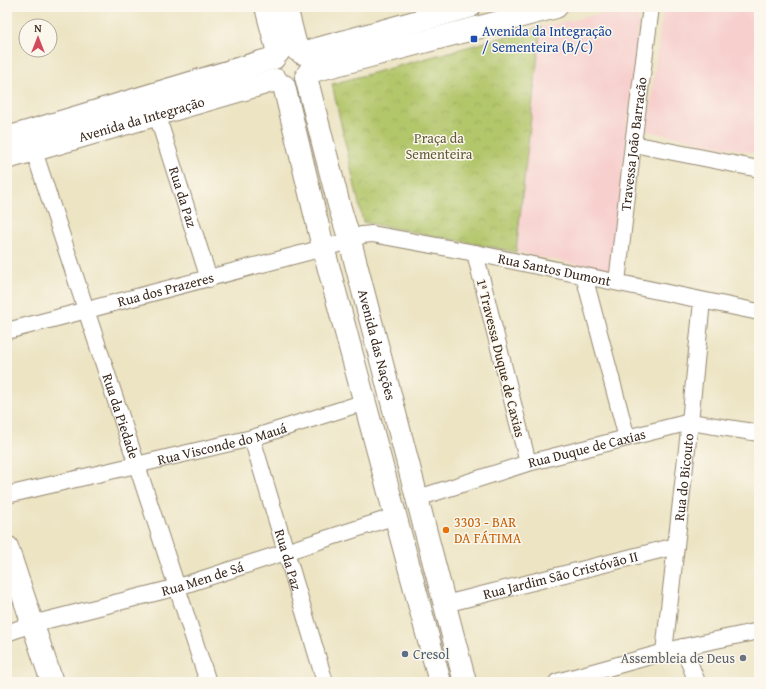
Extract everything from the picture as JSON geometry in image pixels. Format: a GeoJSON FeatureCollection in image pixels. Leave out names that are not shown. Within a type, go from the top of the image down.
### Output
{"type":"FeatureCollection","features":[{"type":"Feature","properties":{"kind":"main road","name":"Avenida das Nações"},"geometry":{"type":"LineString","coordinates":[[266,7],[294,61]]}},
{"type":"Feature","properties":{"kind":"main road","name":"Avenida das Nações"},"geometry":{"type":"LineString","coordinates":[[286,7],[294,61],[350,241],[465,682]]}},
{"type":"Feature","properties":{"kind":"main road","name":"Avenida da Integração"},"geometry":{"type":"LineString","coordinates":[[7,138],[294,61],[469,7]]}},
{"type":"Feature","properties":{"kind":"main road","name":"Avenida da Integração"},"geometry":{"type":"LineString","coordinates":[[294,61],[556,7]]}},
{"type":"Feature","properties":{"kind":"main road","name":"Avenida das Nações"},"geometry":{"type":"LineString","coordinates":[[294,61],[271,71],[280,83],[440,682]]}},
{"type":"Feature","properties":{"kind":"main road","name":"Avenida da Integração"},"geometry":{"type":"LineString","coordinates":[[7,158],[157,115],[280,83],[297,86],[302,82],[294,61]]}},
{"type":"Feature","properties":{"kind":"main road"},"geometry":{"type":"LineString","coordinates":[[7,547],[52,682]]}},
{"type":"Feature","properties":{"kind":"street","name":"Travessa João Barracão"},"geometry":{"type":"LineString","coordinates":[[617,282],[651,7]]}},
{"type":"Feature","properties":{"kind":"street","name":"Rua da Paz"},"geometry":{"type":"LineString","coordinates":[[157,115],[209,278]]}},
{"type":"Feature","properties":{"kind":"street"},"geometry":{"type":"LineString","coordinates":[[633,144],[759,169]]}},
{"type":"Feature","properties":{"kind":"street","name":"Rua da Piedade"},"geometry":{"type":"LineString","coordinates":[[34,151],[208,682]]}},
{"type":"Feature","properties":{"kind":"street","name":"Rua Santos Dumont"},"geometry":{"type":"LineString","coordinates":[[350,241],[362,235],[372,234],[475,253],[759,312]]}},
{"type":"Feature","properties":{"kind":"street","name":"Rua dos Prazeres"},"geometry":{"type":"LineString","coordinates":[[7,330],[350,241]]}},
{"type":"Feature","properties":{"kind":"street","name":"1ª Travessa Duque de Caxias"},"geometry":{"type":"LineString","coordinates":[[475,253],[528,463]]}},
{"type":"Feature","properties":{"kind":"street"},"geometry":{"type":"LineString","coordinates":[[584,276],[627,438]]}},
{"type":"Feature","properties":{"kind":"street","name":"Rua do Bicouto"},"geometry":{"type":"LineString","coordinates":[[664,652],[702,301]]}},
{"type":"Feature","properties":{"kind":"street","name":"Rua Visconde do Mauá"},"geometry":{"type":"LineString","coordinates":[[7,495],[252,438],[365,402]]}},
{"type":"Feature","properties":{"kind":"street","name":"Rua Duque de Caxias"},"geometry":{"type":"LineString","coordinates":[[418,498],[528,463],[690,422],[759,434]]}},
{"type":"Feature","properties":{"kind":"street","name":"Rua da Paz"},"geometry":{"type":"LineString","coordinates":[[252,438],[325,682]]}},
{"type":"Feature","properties":{"kind":"street","name":"Rua Men de Sá"},"geometry":{"type":"LineString","coordinates":[[7,633],[32,624],[178,587],[396,516]]}},
{"type":"Feature","properties":{"kind":"street","name":"Rua Jardim São Cristóvão II"},"geometry":{"type":"LineString","coordinates":[[445,604],[676,546]]}},
{"type":"Feature","properties":{"kind":"street"},"geometry":{"type":"LineString","coordinates":[[557,682],[682,647],[759,631]]}},
{"type":"Feature","properties":{"kind":"street"},"geometry":{"type":"LineString","coordinates":[[682,647],[697,682]]}},
{"type":"Feature","properties":{"kind":"shaded area"},"geometry":{"type":"Polygon","coordinates":[[[663,7],[759,7],[759,154],[647,131],[663,7]]]}},
{"type":"Feature","properties":{"kind":"shaded area"},"geometry":{"type":"Polygon","coordinates":[[[630,9],[639,21],[612,272],[516,252],[541,27],[609,12],[630,9]]]}},
{"type":"Feature","properties":{"kind":"green space","name":"Praça da Sementeira"},"geometry":{"type":"Polygon","coordinates":[[[541,27],[516,252],[363,222],[332,84],[541,27]]]}},
{"type":"Feature","properties":{"kind":"place","name":"Avenida da Integração / Sementeira (B/C)"},"geometry":{"type":"Point","coordinates":[474,39]}},
{"type":"Feature","properties":{"kind":"place","name":"3303 - BAR DA FÁTIMA"},"geometry":{"type":"Point","coordinates":[446,530]}},
{"type":"Feature","properties":{"kind":"place","name":"Cresol"},"geometry":{"type":"Point","coordinates":[405,654]}},
{"type":"Feature","properties":{"kind":"place","name":"Assembleia de Deus"},"geometry":{"type":"Point","coordinates":[743,658]}}]}
